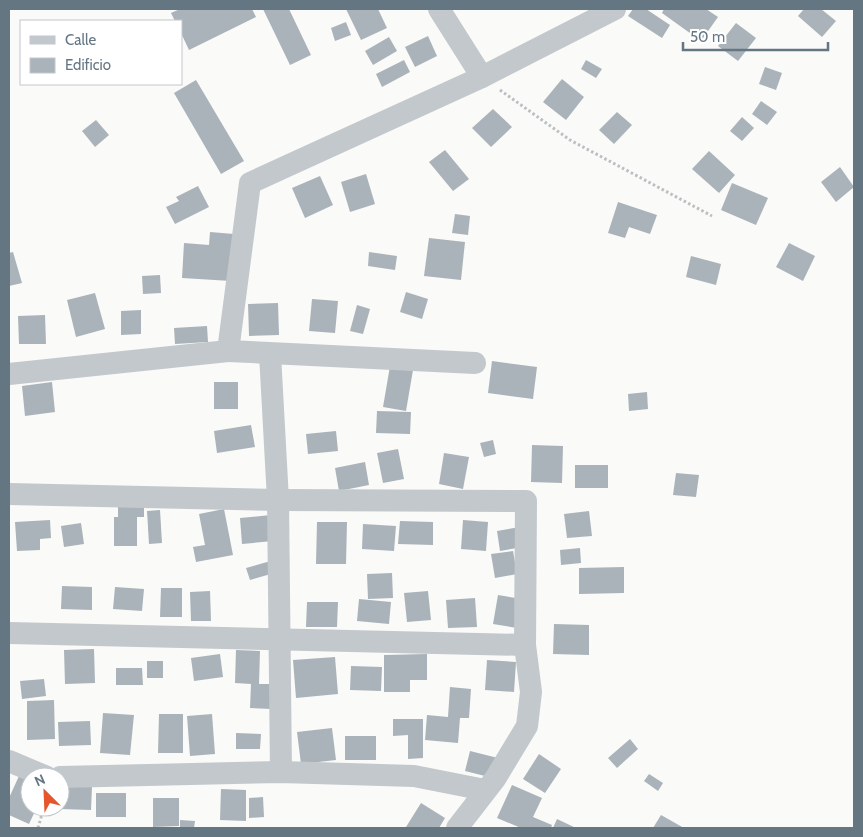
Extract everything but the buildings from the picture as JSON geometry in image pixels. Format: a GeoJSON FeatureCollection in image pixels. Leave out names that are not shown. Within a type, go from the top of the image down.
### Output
{"type":"FeatureCollection","features":[{"type":"Feature","properties":{"kind":"street"},"geometry":{"type":"LineString","coordinates":[[440,9],[482,77]]}},
{"type":"Feature","properties":{"kind":"street"},"geometry":{"type":"LineString","coordinates":[[228,350],[250,183],[482,77],[615,9]]}},
{"type":"Feature","properties":{"kind":"street"},"geometry":{"type":"LineString","coordinates":[[9,374],[228,350],[270,354],[475,363]]}},
{"type":"Feature","properties":{"kind":"street"},"geometry":{"type":"LineString","coordinates":[[270,354],[278,500],[281,772]]}},
{"type":"Feature","properties":{"kind":"street"},"geometry":{"type":"LineString","coordinates":[[9,494],[278,500],[526,501],[525,645],[531,692],[527,726],[464,826]]}},
{"type":"Feature","properties":{"kind":"street"},"geometry":{"type":"LineString","coordinates":[[9,633],[525,645]]}},
{"type":"Feature","properties":{"kind":"street"},"geometry":{"type":"LineString","coordinates":[[9,761],[23,767]]}},
{"type":"Feature","properties":{"kind":"street"},"geometry":{"type":"LineString","coordinates":[[70,777],[281,772],[414,776],[485,790]]}},
{"type":"Feature","properties":{"kind":"path"},"geometry":{"type":"LineString","coordinates":[[482,77],[570,140],[712,216]]}}]}
